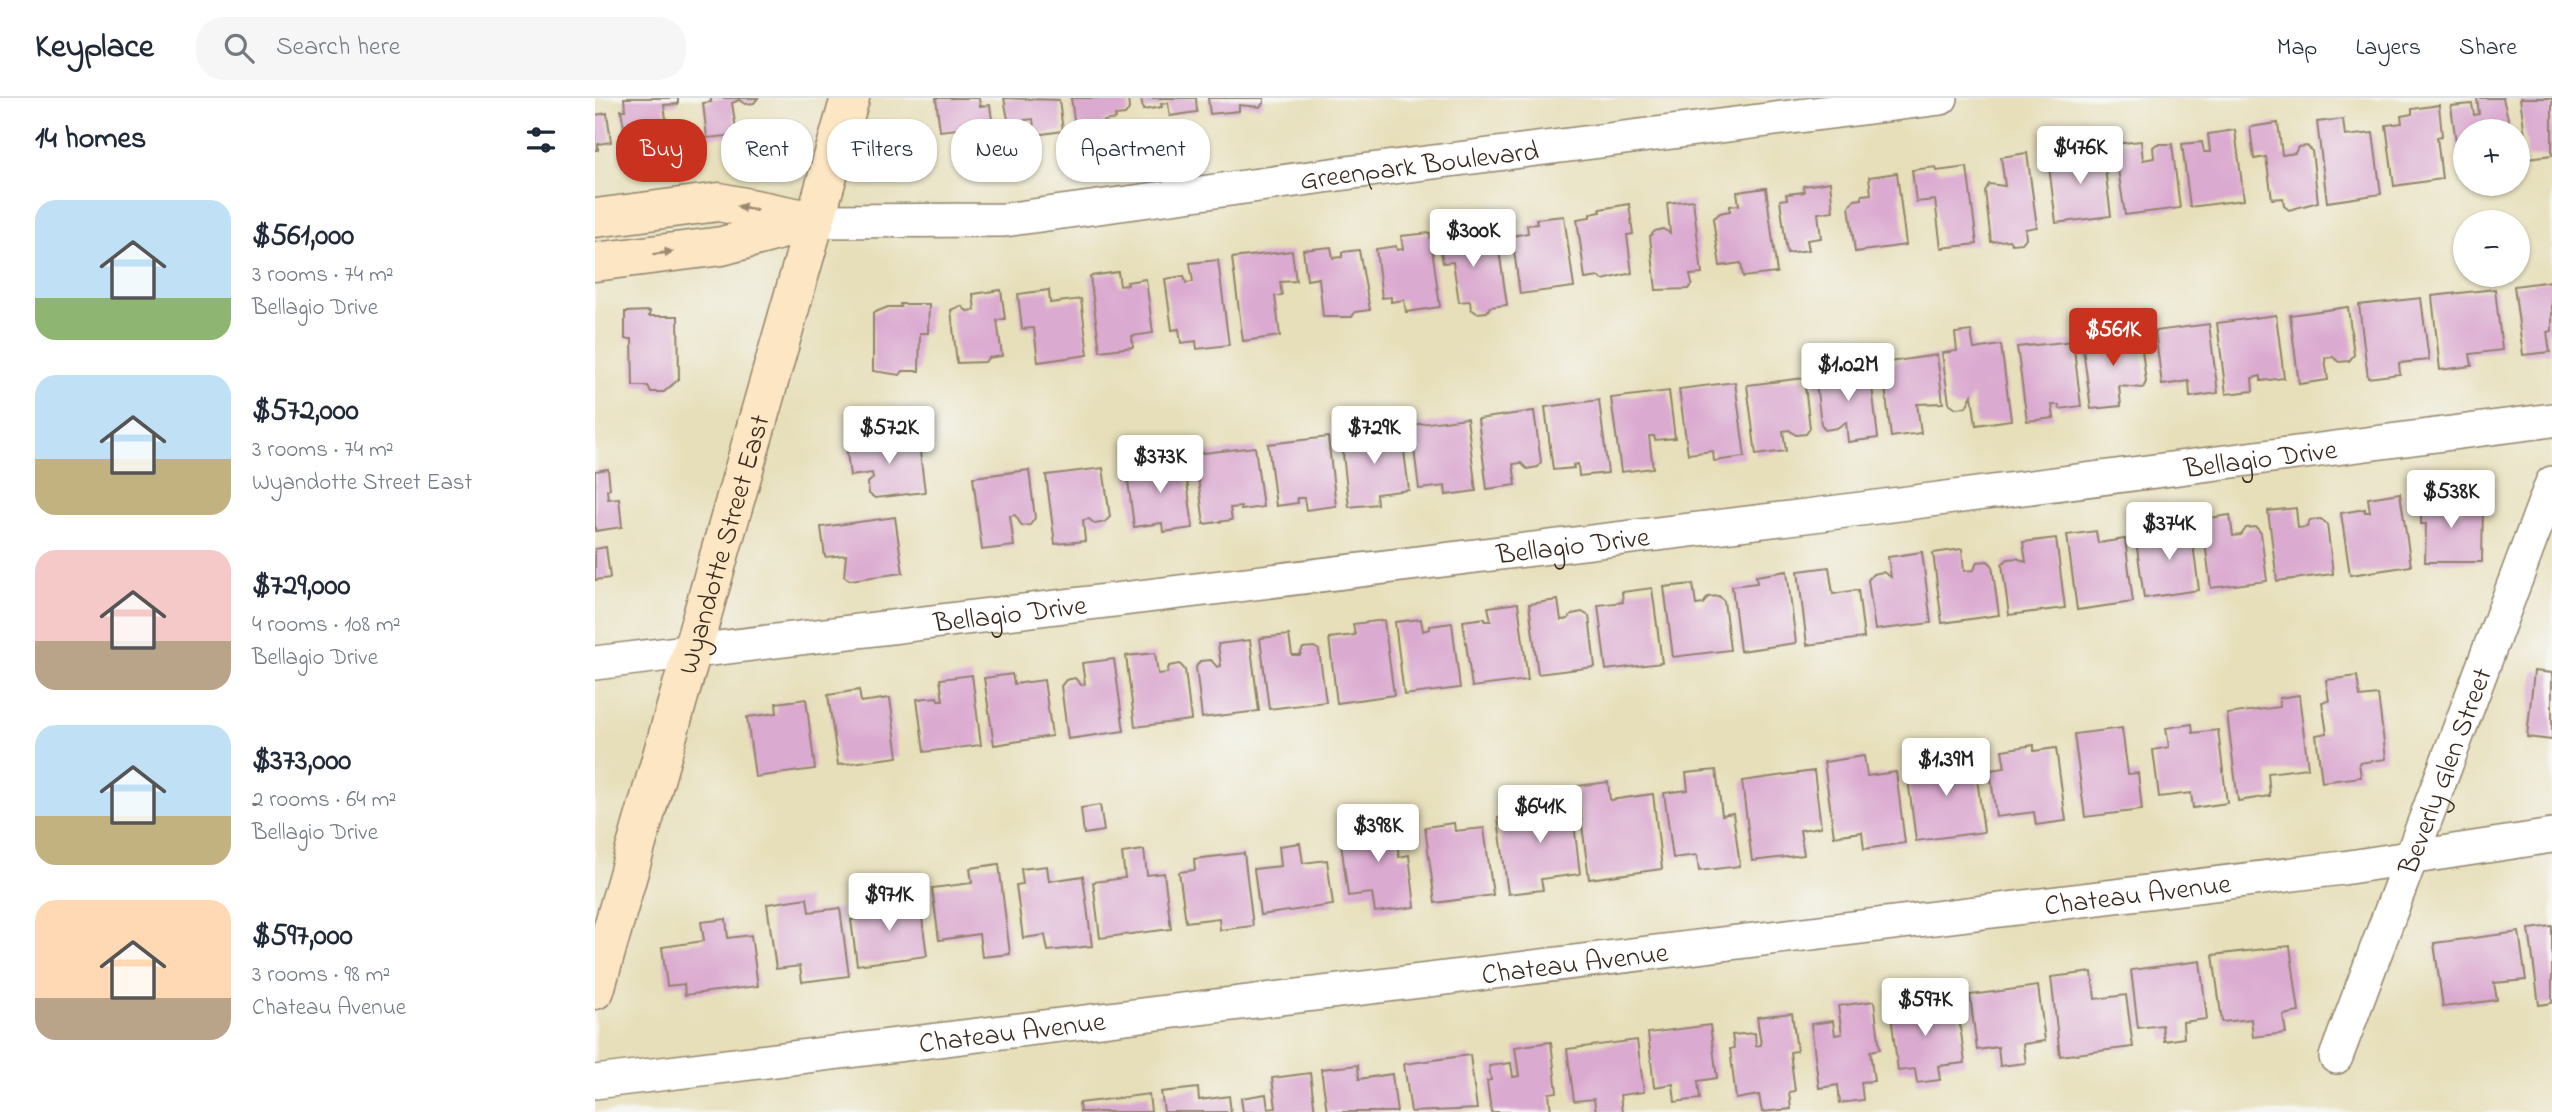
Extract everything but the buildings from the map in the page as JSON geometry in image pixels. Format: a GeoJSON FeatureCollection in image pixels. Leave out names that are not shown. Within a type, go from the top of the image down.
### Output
{"type":"FeatureCollection","features":[{"type":"Feature","properties":{"kind":"street","name":"Wyandotte Street East"},"geometry":{"type":"LineString","coordinates":[[595,990],[850,98]]}},
{"type":"Feature","properties":{"kind":"street","name":"Greenpark Boulevard"},"geometry":{"type":"LineString","coordinates":[[595,218],[719,202],[814,221],[1004,220],[1346,173],[1941,98]]}},
{"type":"Feature","properties":{"kind":"street","name":"Greenpark Boulevard"},"geometry":{"type":"LineString","coordinates":[[595,262],[722,246],[814,221]]}},
{"type":"Feature","properties":{"kind":"street","name":"Bellagio Drive"},"geometry":{"type":"LineString","coordinates":[[595,663],[1809,516],[2552,420]]}},
{"type":"Feature","properties":{"kind":"street","name":"Beverly Glen Street"},"geometry":{"type":"LineString","coordinates":[[2336,1057],[2552,483]]}},
{"type":"Feature","properties":{"kind":"street","name":"Chateau Avenue"},"geometry":{"type":"LineString","coordinates":[[595,1083],[2413,857],[2552,836]]}}]}
